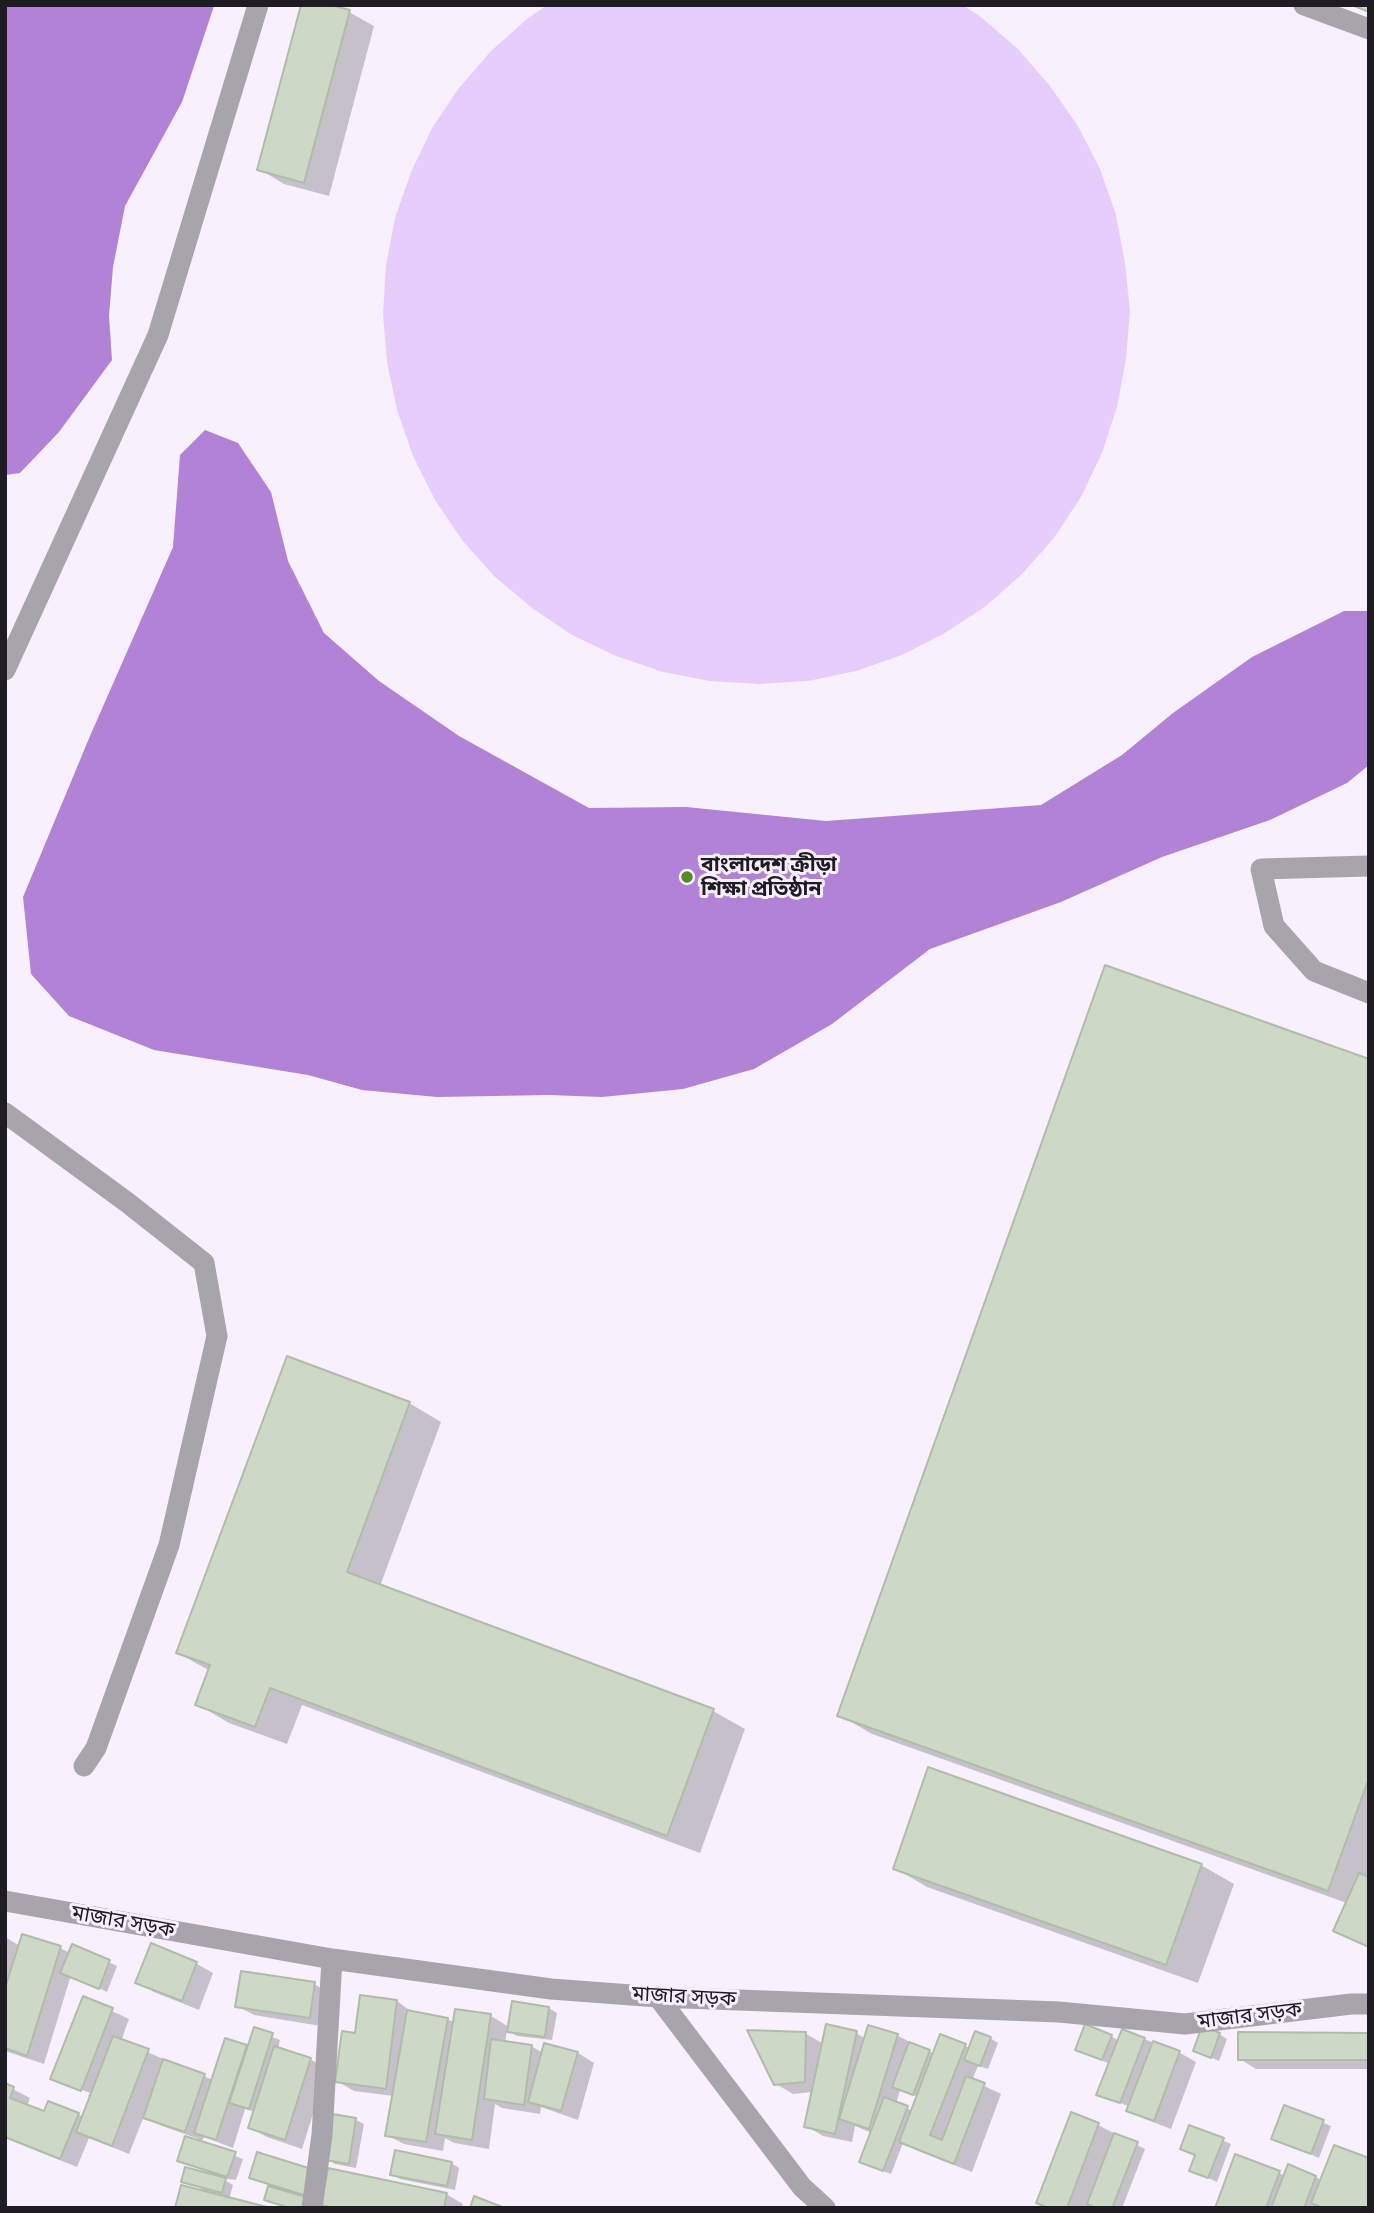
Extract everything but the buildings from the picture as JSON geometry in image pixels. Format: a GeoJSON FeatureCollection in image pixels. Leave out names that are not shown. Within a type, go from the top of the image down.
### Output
{"type":"FeatureCollection","features":[{"type":"Feature","properties":{"kind":"street"},"geometry":{"type":"LineString","coordinates":[[5,670],[158,335],[258,5]]}},
{"type":"Feature","properties":{"kind":"street"},"geometry":{"type":"LineString","coordinates":[[1304,5],[1369,29]]}},
{"type":"Feature","properties":{"kind":"street"},"geometry":{"type":"LineString","coordinates":[[1369,866],[1261,869],[1274,926],[1314,971],[1369,993]]}},
{"type":"Feature","properties":{"kind":"street"},"geometry":{"type":"LineString","coordinates":[[5,1113],[128,1203],[204,1263],[218,1336],[169,1545],[96,1748],[84,1766]]}},
{"type":"Feature","properties":{"kind":"street","name":"মাজার সড়ক"},"geometry":{"type":"LineString","coordinates":[[5,1901],[332,1959],[551,1989],[658,1997],[1059,2012],[1185,2024],[1369,2004]]}},
{"type":"Feature","properties":{"kind":"street"},"geometry":{"type":"LineString","coordinates":[[312,2208],[322,2135],[332,1959]]}},
{"type":"Feature","properties":{"kind":"street"},"geometry":{"type":"LineString","coordinates":[[658,1997],[802,2187],[825,2208]]}},
{"type":"Feature","properties":{"kind":"shaded area"},"geometry":{"type":"Polygon","coordinates":[[[5,5],[214,6],[182,102],[125,206],[113,267],[109,316],[112,360],[59,432],[20,473],[5,475],[5,5]]]}},
{"type":"Feature","properties":{"kind":"shaded area"},"geometry":{"type":"Polygon","coordinates":[[[547,5],[963,5],[1018,49],[1050,86],[1078,126],[1100,169],[1116,215],[1130,311],[1126,359],[1117,407],[1102,453],[1081,497],[1054,538],[1022,574],[986,606],[945,633],[902,655],[856,671],[808,681],[759,684],[710,681],[663,672],[616,656],[572,635],[532,608],[494,576],[462,540],[435,500],[413,456],[397,410],[387,362],[383,314],[386,265],[395,218],[411,172],[432,128],[459,88],[491,51],[547,5]]]}},
{"type":"Feature","properties":{"kind":"shaded area"},"geometry":{"type":"Polygon","coordinates":[[[205,430],[238,443],[271,492],[288,561],[324,633],[379,681],[459,736],[589,808],[686,807],[826,821],[1041,805],[1122,755],[1173,713],[1252,657],[1344,611],[1369,611],[1369,765],[1347,783],[1270,820],[1162,857],[1061,902],[930,949],[832,1024],[754,1069],[683,1089],[602,1097],[437,1097],[362,1090],[308,1075],[154,1050],[69,1016],[31,974],[23,897],[173,547],[180,455],[205,430]]]}},
{"type":"Feature","properties":{"kind":"place","name":"বাংলাদেশ ক্রীড়া শিক্ষা প্রতিষ্ঠান"},"geometry":{"type":"Point","coordinates":[687,877]}}]}
